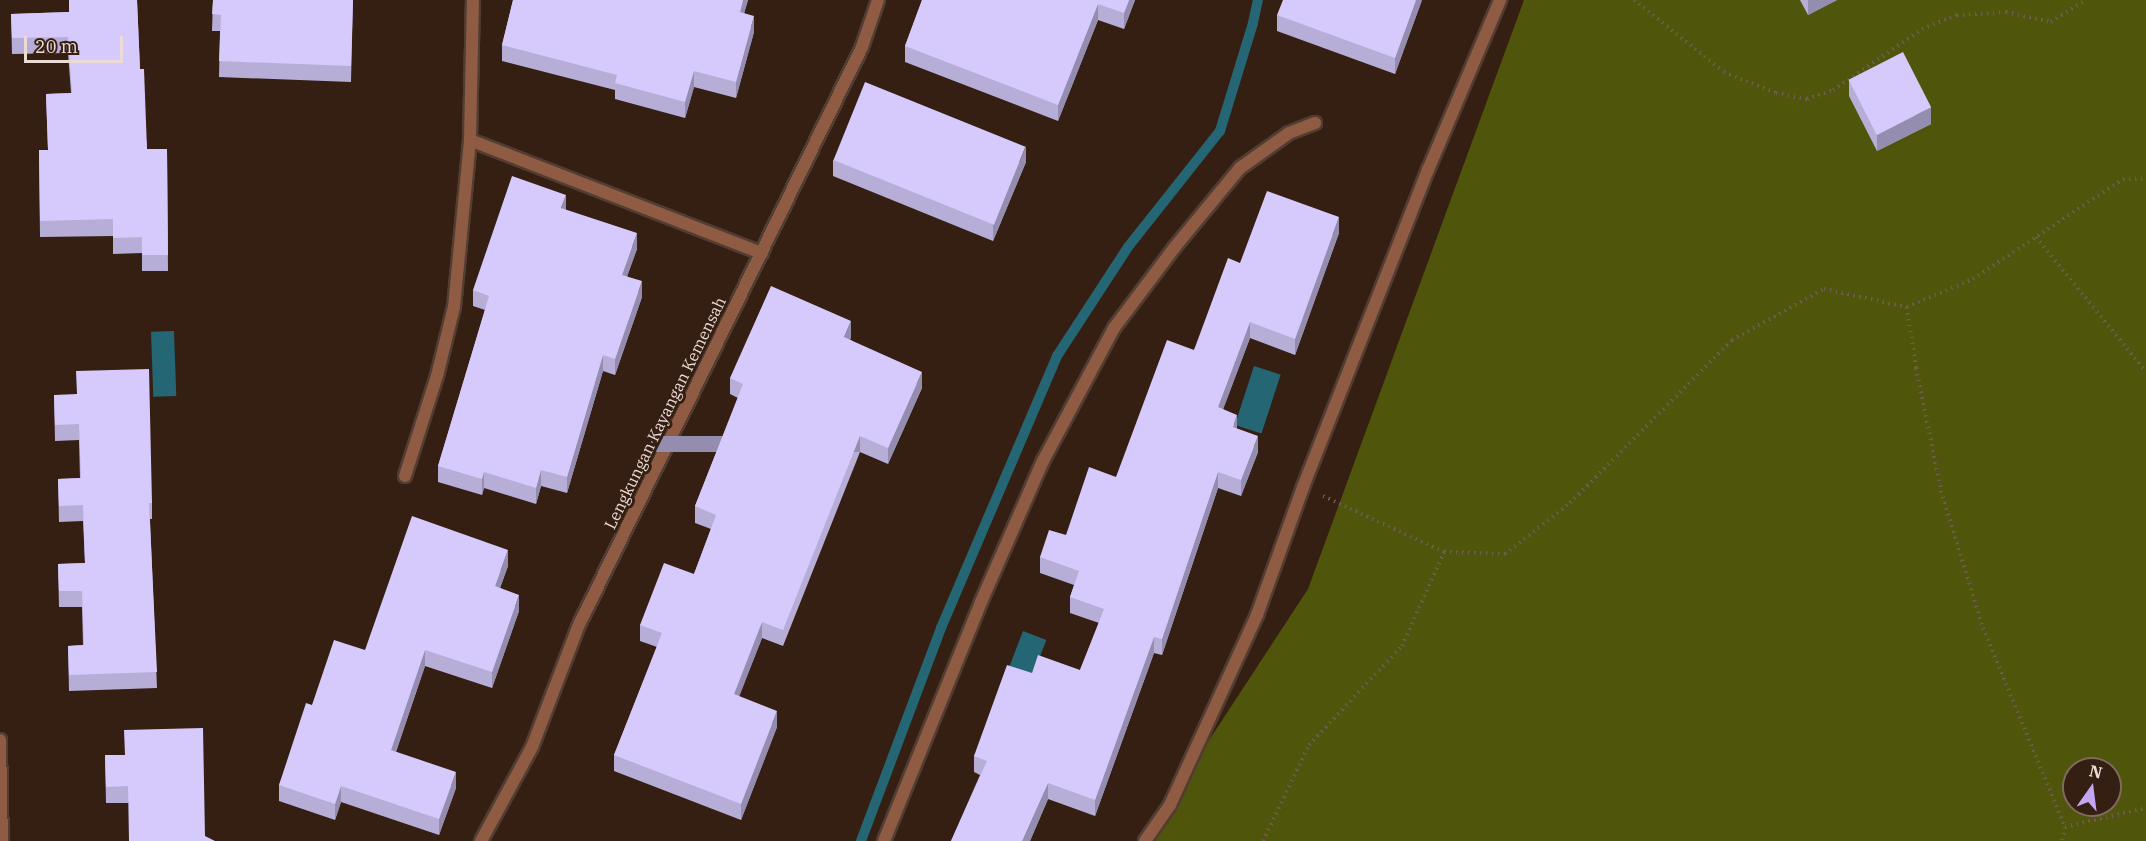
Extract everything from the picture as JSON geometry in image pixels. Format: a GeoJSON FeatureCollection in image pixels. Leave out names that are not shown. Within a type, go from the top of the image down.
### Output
{"type":"FeatureCollection","features":[{"type":"Feature","properties":{"kind":"street"},"geometry":{"type":"LineString","coordinates":[[405,476],[437,376],[454,307],[470,140],[473,0]]}},
{"type":"Feature","properties":{"kind":"street","name":"Lengkungan Kayangan Kemensah"},"geometry":{"type":"LineString","coordinates":[[481,841],[532,747],[578,627],[862,47],[878,0]]}},
{"type":"Feature","properties":{"kind":"street"},"geometry":{"type":"LineString","coordinates":[[1145,841],[1170,805],[1257,615],[1303,487],[1428,170],[1500,0]]}},
{"type":"Feature","properties":{"kind":"street"},"geometry":{"type":"LineString","coordinates":[[884,841],[981,602],[1043,461],[1114,328],[1174,248],[1240,168],[1289,133],[1315,123]]}},
{"type":"Feature","properties":{"kind":"street"},"geometry":{"type":"LineString","coordinates":[[470,140],[762,253]]}},
{"type":"Feature","properties":{"kind":"street"},"geometry":{"type":"LineString","coordinates":[[0,740],[2,841]]}},
{"type":"Feature","properties":{"kind":"path"},"geometry":{"type":"LineString","coordinates":[[1634,0],[1724,72],[1776,93],[1807,99],[1833,90],[1922,29],[1957,15],[2006,12],[2051,22],[2086,0]]}},
{"type":"Feature","properties":{"kind":"path"},"geometry":{"type":"LineString","coordinates":[[1303,487],[1444,552],[1505,554],[1570,503],[1732,340],[1824,289],[1906,307],[1973,279],[2123,179],[2146,178]]}},
{"type":"Feature","properties":{"kind":"path"},"geometry":{"type":"LineString","coordinates":[[2036,237],[2146,372]]}},
{"type":"Feature","properties":{"kind":"path"},"geometry":{"type":"LineString","coordinates":[[1906,307],[1941,491],[1983,628],[2065,827],[2062,841]]}},
{"type":"Feature","properties":{"kind":"path"},"geometry":{"type":"LineString","coordinates":[[1263,841],[1309,744],[1402,646],[1444,552]]}},
{"type":"Feature","properties":{"kind":"path"},"geometry":{"type":"LineString","coordinates":[[2065,827],[2146,808]]}},
{"type":"Feature","properties":{"kind":"green space"},"geometry":{"type":"Polygon","coordinates":[[[1524,0],[2146,0],[2146,841],[1143,841],[1308,589],[1524,0]]]}},
{"type":"Feature","properties":{"kind":"water"},"geometry":{"type":"Polygon","coordinates":[[[174,331],[176,396],[153,397],[151,332],[174,331]]]}},
{"type":"Feature","properties":{"kind":"water"},"geometry":{"type":"Polygon","coordinates":[[[1254,366],[1281,375],[1261,434],[1235,425],[1254,366]]]}},
{"type":"Feature","properties":{"kind":"water"},"geometry":{"type":"Polygon","coordinates":[[[1023,631],[1046,640],[1029,685],[1006,676],[1023,631]]]}},
{"type":"Feature","properties":{"kind":"building"},"geometry":{"type":"Polygon","coordinates":[[[69,0],[137,0],[140,69],[144,69],[147,149],[167,149],[168,255],[142,255],[142,237],[113,238],[113,219],[40,221],[39,150],[48,150],[46,94],[72,93],[68,37],[12,38],[11,14],[69,12],[69,0]]]}},
{"type":"Feature","properties":{"kind":"building"},"geometry":{"type":"Polygon","coordinates":[[[213,0],[353,0],[351,66],[219,61],[221,15],[212,14],[213,0]]]}},
{"type":"Feature","properties":{"kind":"building"},"geometry":{"type":"Polygon","coordinates":[[[513,0],[743,0],[740,12],[754,16],[736,82],[694,71],[685,102],[615,83],[617,75],[502,45],[513,0]]]}},
{"type":"Feature","properties":{"kind":"building"},"geometry":{"type":"Polygon","coordinates":[[[922,0],[1129,0],[1124,13],[1098,4],[1058,105],[905,46],[922,0]]]}},
{"type":"Feature","properties":{"kind":"building"},"geometry":{"type":"Polygon","coordinates":[[[1283,0],[1416,0],[1395,58],[1277,15],[1283,0]]]}},
{"type":"Feature","properties":{"kind":"building"},"geometry":{"type":"Polygon","coordinates":[[[1903,52],[1931,107],[1877,135],[1849,80],[1903,52]]]}},
{"type":"Feature","properties":{"kind":"building"},"geometry":{"type":"Polygon","coordinates":[[[865,82],[1025,147],[994,225],[834,160],[865,82]]]}},
{"type":"Feature","properties":{"kind":"building"},"geometry":{"type":"Polygon","coordinates":[[[512,176],[566,195],[561,208],[637,233],[622,275],[642,281],[615,359],[603,355],[567,477],[541,470],[536,488],[484,472],[482,479],[438,466],[489,296],[473,290],[512,176]]]}},
{"type":"Feature","properties":{"kind":"building"},"geometry":{"type":"Polygon","coordinates":[[[1267,191],[1339,217],[1295,339],[1250,322],[1218,407],[1237,415],[1233,427],[1258,436],[1241,480],[1218,472],[1162,639],[1154,637],[1095,800],[1048,783],[1022,841],[951,841],[987,761],[974,756],[1007,665],[1032,673],[1038,655],[1080,670],[1104,609],[1070,597],[1079,571],[1040,557],[1049,530],[1066,535],[1089,467],[1116,477],[1167,340],[1194,350],[1228,258],[1240,263],[1267,191]]]}},
{"type":"Feature","properties":{"kind":"building"},"geometry":{"type":"Polygon","coordinates":[[[771,286],[851,321],[844,337],[922,372],[888,448],[860,436],[783,630],[762,622],[734,694],[777,711],[741,804],[614,755],[662,633],[640,625],[664,563],[694,574],[716,515],[695,506],[743,384],[730,378],[771,286]]]}},
{"type":"Feature","properties":{"kind":"building"},"geometry":{"type":"Polygon","coordinates":[[[149,369],[152,503],[149,503],[157,672],[69,675],[68,646],[84,645],[82,591],[59,591],[58,564],[85,563],[83,505],[59,506],[58,479],[81,478],[79,424],[55,425],[54,395],[77,394],[76,371],[149,369]]]}},
{"type":"Feature","properties":{"kind":"building"},"geometry":{"type":"Polygon","coordinates":[[[412,516],[508,550],[495,586],[519,595],[492,672],[425,650],[391,750],[456,772],[439,819],[341,786],[335,804],[279,785],[306,703],[312,705],[334,640],[365,650],[412,516]]]}},
{"type":"Feature","properties":{"kind":"building"},"geometry":{"type":"Polygon","coordinates":[[[203,728],[205,836],[215,841],[129,841],[128,786],[106,787],[105,755],[125,755],[124,730],[203,728]]]}},
{"type":"Feature","properties":{"kind":"waterway"},"geometry":{"type":"LineString","coordinates":[[861,841],[941,628],[1057,356],[1128,247],[1220,131],[1258,0]]}}]}
